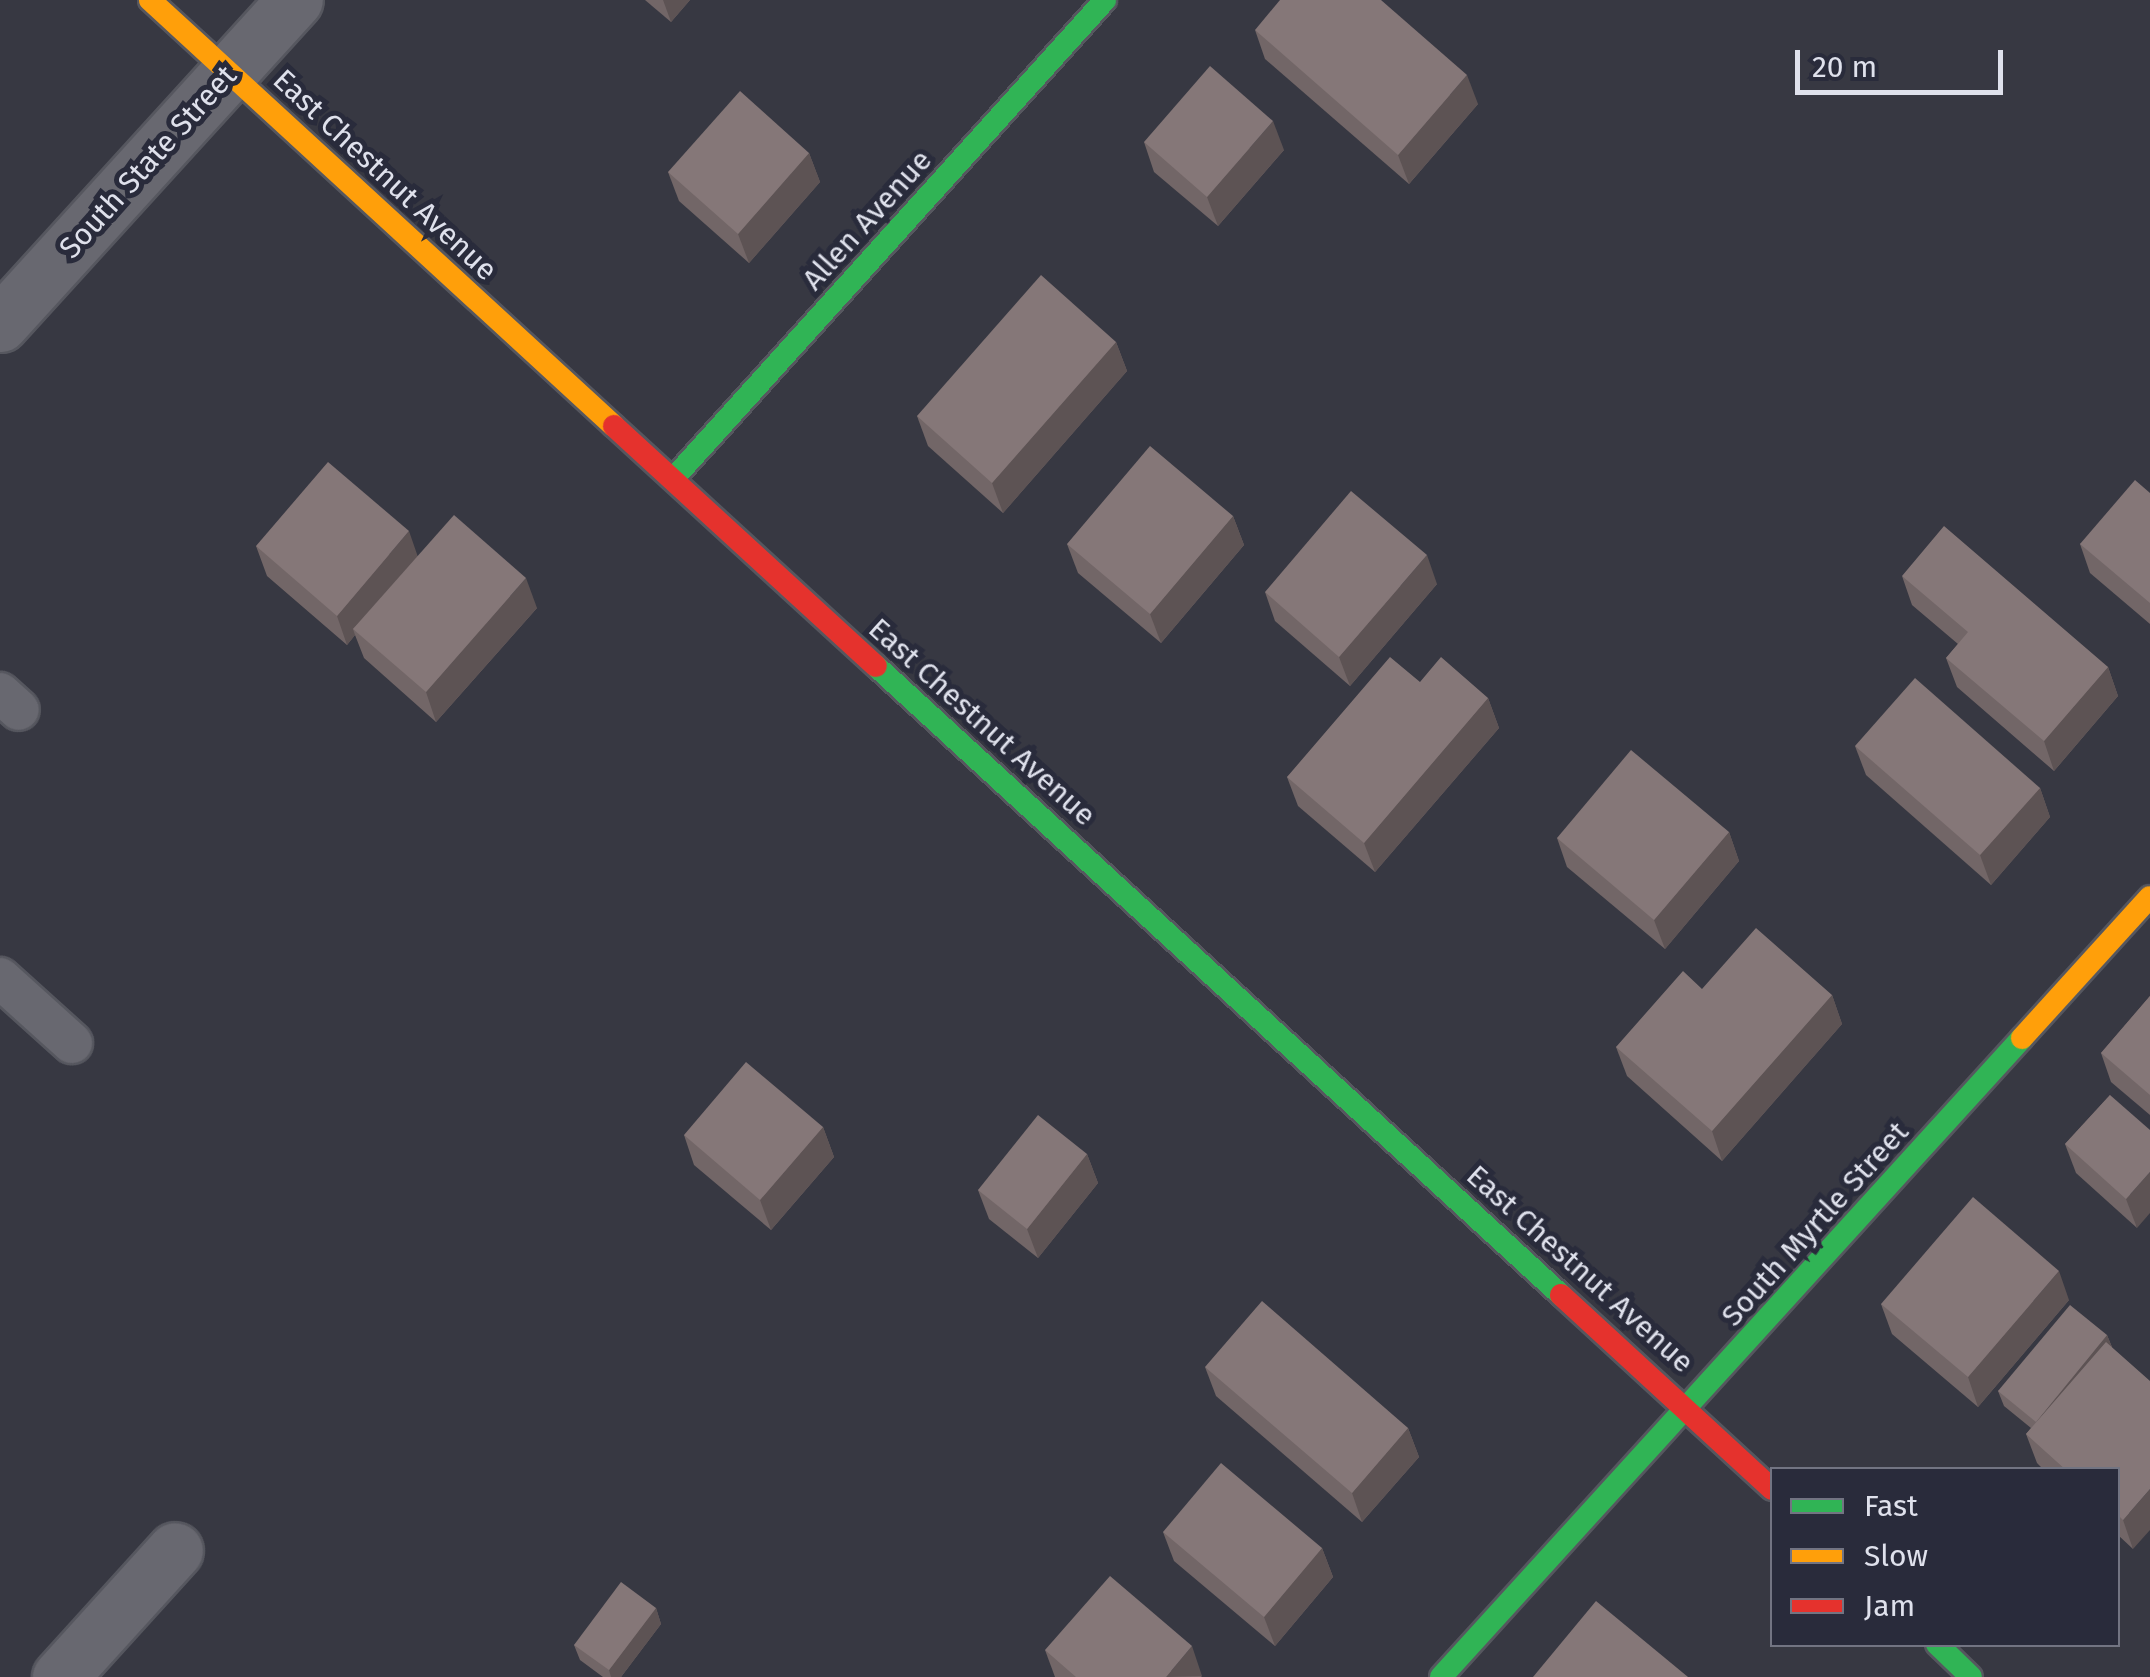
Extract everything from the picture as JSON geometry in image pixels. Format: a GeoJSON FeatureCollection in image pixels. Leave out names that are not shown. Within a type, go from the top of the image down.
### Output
{"type":"FeatureCollection","features":[{"type":"Feature","properties":{"kind":"street","name":"East Chestnut Avenue"},"geometry":{"type":"LineString","coordinates":[[150,0],[1770,1487]]}},
{"type":"Feature","properties":{"kind":"street","name":"South State Street"},"geometry":{"type":"LineString","coordinates":[[0,324],[295,0]]}},
{"type":"Feature","properties":{"kind":"street","name":"Allen Avenue"},"geometry":{"type":"LineString","coordinates":[[673,479],[1105,0]]}},
{"type":"Feature","properties":{"kind":"street","name":"South Myrtle Street"},"geometry":{"type":"LineString","coordinates":[[1442,1677],[2150,898]]}},
{"type":"Feature","properties":{"kind":"street"},"geometry":{"type":"LineString","coordinates":[[60,1677],[175,1550]]}},
{"type":"Feature","properties":{"kind":"street"},"geometry":{"type":"LineString","coordinates":[[1940,1647],[1971,1677]]}},
{"type":"Feature","properties":{"kind":"lane"},"geometry":{"type":"LineString","coordinates":[[0,978],[72,1044]]}},
{"type":"Feature","properties":{"kind":"building"},"geometry":{"type":"Polygon","coordinates":[[[1280,0],[1381,0],[1467,75],[1398,155],[1255,30],[1280,0]]]}},
{"type":"Feature","properties":{"kind":"building"},"geometry":{"type":"Polygon","coordinates":[[[1210,66],[1273,121],[1207,197],[1144,142],[1210,66]]]}},
{"type":"Feature","properties":{"kind":"building"},"geometry":{"type":"Polygon","coordinates":[[[740,91],[809,153],[738,234],[668,172],[740,91]]]}},
{"type":"Feature","properties":{"kind":"building"},"geometry":{"type":"Polygon","coordinates":[[[1041,275],[1116,342],[992,483],[917,416],[1041,275]]]}},
{"type":"Feature","properties":{"kind":"building"},"geometry":{"type":"Polygon","coordinates":[[[1150,446],[1233,516],[1150,614],[1067,544],[1150,446]]]}},
{"type":"Feature","properties":{"kind":"building"},"geometry":{"type":"Polygon","coordinates":[[[328,462],[409,531],[337,616],[256,546],[328,462]]]}},
{"type":"Feature","properties":{"kind":"building"},"geometry":{"type":"Polygon","coordinates":[[[2135,480],[2150,493],[2150,603],[2080,544],[2135,480]]]}},
{"type":"Feature","properties":{"kind":"building"},"geometry":{"type":"Polygon","coordinates":[[[1351,491],[1427,555],[1339,657],[1265,592],[1351,491]]]}},
{"type":"Feature","properties":{"kind":"building"},"geometry":{"type":"Polygon","coordinates":[[[454,515],[526,578],[426,692],[353,629],[454,515]]]}},
{"type":"Feature","properties":{"kind":"building"},"geometry":{"type":"Polygon","coordinates":[[[1944,526],[2108,667],[2044,741],[1946,658],[1968,632],[1902,576],[1944,526]]]}},
{"type":"Feature","properties":{"kind":"building"},"geometry":{"type":"Polygon","coordinates":[[[1390,657],[1420,682],[1441,657],[1488,698],[1364,843],[1287,777],[1390,657]]]}},
{"type":"Feature","properties":{"kind":"building"},"geometry":{"type":"Polygon","coordinates":[[[1915,678],[2040,788],[1980,855],[1855,746],[1915,678]]]}},
{"type":"Feature","properties":{"kind":"building"},"geometry":{"type":"Polygon","coordinates":[[[1631,750],[1729,832],[1654,920],[1557,838],[1631,750]]]}},
{"type":"Feature","properties":{"kind":"building"},"geometry":{"type":"Polygon","coordinates":[[[1756,928],[1832,995],[1712,1131],[1616,1047],[1683,971],[1702,989],[1756,928]]]}},
{"type":"Feature","properties":{"kind":"building"},"geometry":{"type":"Polygon","coordinates":[[[2150,996],[2150,1095],[2101,1053],[2150,996]]]}},
{"type":"Feature","properties":{"kind":"building"},"geometry":{"type":"Polygon","coordinates":[[[746,1062],[823,1127],[760,1200],[684,1135],[746,1062]]]}},
{"type":"Feature","properties":{"kind":"building"},"geometry":{"type":"Polygon","coordinates":[[[2110,1095],[2150,1130],[2150,1172],[2126,1199],[2065,1144],[2110,1095]]]}},
{"type":"Feature","properties":{"kind":"building"},"geometry":{"type":"Polygon","coordinates":[[[1038,1115],[1087,1154],[1027,1229],[978,1190],[1038,1115]]]}},
{"type":"Feature","properties":{"kind":"building"},"geometry":{"type":"Polygon","coordinates":[[[1973,1197],[2059,1271],[1968,1377],[1881,1304],[1973,1197]]]}},
{"type":"Feature","properties":{"kind":"building"},"geometry":{"type":"Polygon","coordinates":[[[1262,1301],[1408,1428],[1352,1493],[1205,1367],[1262,1301]]]}},
{"type":"Feature","properties":{"kind":"building"},"geometry":{"type":"Polygon","coordinates":[[[2070,1305],[2107,1335],[2036,1422],[1998,1391],[2070,1305]]]}},
{"type":"Feature","properties":{"kind":"building"},"geometry":{"type":"Polygon","coordinates":[[[2106,1342],[2150,1381],[2150,1489],[2123,1520],[2120,1467],[2063,1467],[2026,1434],[2106,1342]]]}},
{"type":"Feature","properties":{"kind":"building"},"geometry":{"type":"Polygon","coordinates":[[[1221,1463],[1322,1548],[1264,1617],[1163,1532],[1221,1463]]]}},
{"type":"Feature","properties":{"kind":"building"},"geometry":{"type":"Polygon","coordinates":[[[1110,1576],[1192,1646],[1166,1677],[1076,1677],[1045,1650],[1110,1576]]]}},
{"type":"Feature","properties":{"kind":"building"},"geometry":{"type":"Polygon","coordinates":[[[621,1582],[656,1608],[609,1670],[574,1645],[621,1582]]]}},
{"type":"Feature","properties":{"kind":"building"},"geometry":{"type":"Polygon","coordinates":[[[1596,1601],[1688,1677],[1533,1677],[1596,1601]]]}},
{"type":"Feature","properties":{"kind":"traffic: fast"},"geometry":{"type":"LineString","coordinates":[[673,479],[1105,0]]}},
{"type":"Feature","properties":{"kind":"traffic: fast"},"geometry":{"type":"LineString","coordinates":[[876,666],[1561,1295]]}},
{"type":"Feature","properties":{"kind":"traffic: fast"},"geometry":{"type":"LineString","coordinates":[[1441,1677],[2022,1038]]}},
{"type":"Feature","properties":{"kind":"traffic: fast"},"geometry":{"type":"LineString","coordinates":[[1940,1647],[1971,1677]]}},
{"type":"Feature","properties":{"kind":"traffic: slow"},"geometry":{"type":"LineString","coordinates":[[150,0],[614,426]]}},
{"type":"Feature","properties":{"kind":"traffic: slow"},"geometry":{"type":"LineString","coordinates":[[2022,1038],[2150,897]]}},
{"type":"Feature","properties":{"kind":"traffic: jam"},"geometry":{"type":"LineString","coordinates":[[614,426],[876,666]]}},
{"type":"Feature","properties":{"kind":"traffic: jam"},"geometry":{"type":"LineString","coordinates":[[1561,1295],[1770,1487]]}}]}
